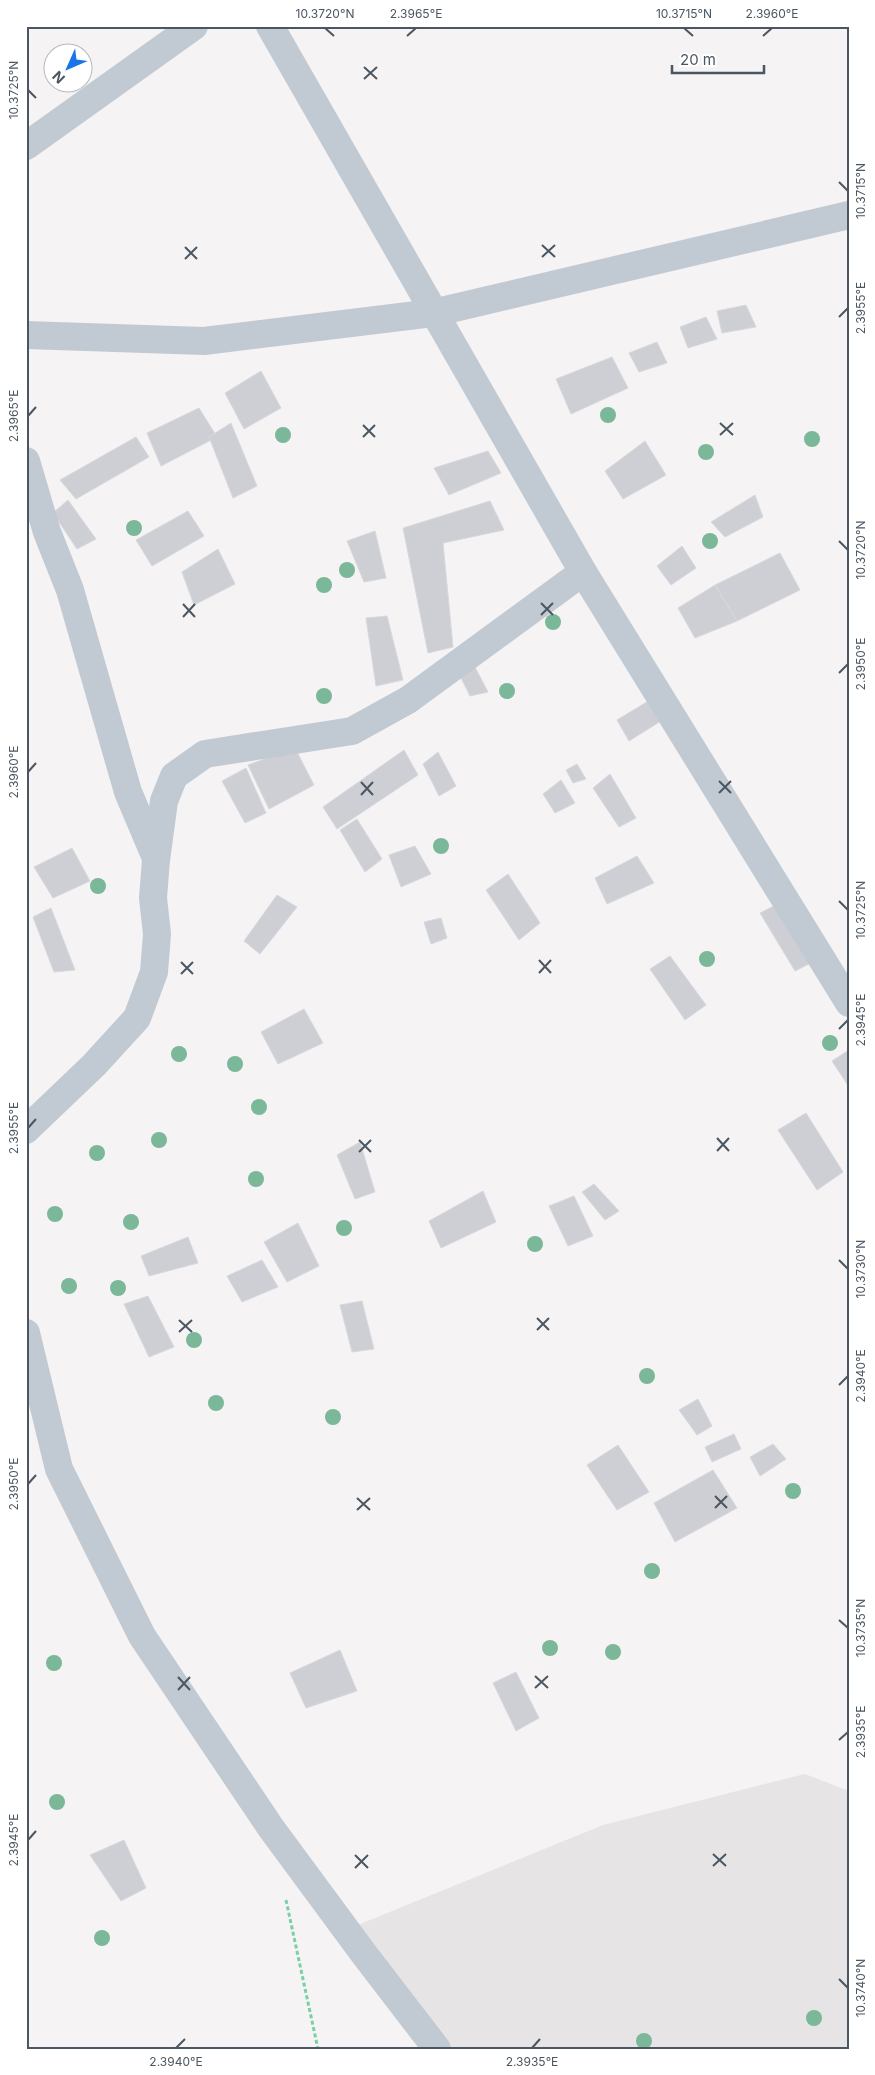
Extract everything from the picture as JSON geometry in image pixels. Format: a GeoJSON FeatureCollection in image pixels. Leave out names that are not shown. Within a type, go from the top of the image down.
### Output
{"type":"FeatureCollection","features":[{"type":"Feature","properties":{"kind":"street"},"geometry":{"type":"LineString","coordinates":[[26,146],[194,26]]}},
{"type":"Feature","properties":{"kind":"street"},"geometry":{"type":"LineString","coordinates":[[270,26],[583,572],[849,1003]]}},
{"type":"Feature","properties":{"kind":"street"},"geometry":{"type":"LineString","coordinates":[[26,335],[204,341],[433,313],[849,215]]}},
{"type":"Feature","properties":{"kind":"street"},"geometry":{"type":"LineString","coordinates":[[26,461],[48,532],[70,590],[128,792],[156,860]]}},
{"type":"Feature","properties":{"kind":"street"},"geometry":{"type":"LineString","coordinates":[[26,1130],[94,1065],[137,1018],[154,972],[157,934],[153,898],[156,860],[164,801],[174,776],[205,754],[352,731],[408,700],[583,572]]}},
{"type":"Feature","properties":{"kind":"street"},"geometry":{"type":"LineString","coordinates":[[26,1333],[58,1469],[142,1636],[271,1828],[437,2049]]}},
{"type":"Feature","properties":{"kind":"path"},"geometry":{"type":"LineString","coordinates":[[285,1895],[318,2049]]}},
{"type":"Feature","properties":{"kind":"shaded area"},"geometry":{"type":"Polygon","coordinates":[[[805,1774],[849,1791],[849,2049],[443,2049],[348,1929],[603,1825],[805,1774]]]}},
{"type":"Feature","properties":{"kind":"building"},"geometry":{"type":"Polygon","coordinates":[[[746,305],[756,327],[722,333],[717,311],[746,305]]]}},
{"type":"Feature","properties":{"kind":"building"},"geometry":{"type":"Polygon","coordinates":[[[706,317],[717,339],[688,348],[680,327],[706,317]]]}},
{"type":"Feature","properties":{"kind":"building"},"geometry":{"type":"Polygon","coordinates":[[[657,342],[667,363],[639,372],[629,353],[657,342]]]}},
{"type":"Feature","properties":{"kind":"building"},"geometry":{"type":"Polygon","coordinates":[[[612,357],[628,388],[571,414],[556,379],[612,357]]]}},
{"type":"Feature","properties":{"kind":"building"},"geometry":{"type":"Polygon","coordinates":[[[261,371],[281,408],[244,429],[225,393],[261,371]]]}},
{"type":"Feature","properties":{"kind":"building"},"geometry":{"type":"Polygon","coordinates":[[[199,408],[217,437],[161,466],[147,433],[199,408]]]}},
{"type":"Feature","properties":{"kind":"building"},"geometry":{"type":"Polygon","coordinates":[[[231,423],[257,486],[233,498],[209,437],[231,423]]]}},
{"type":"Feature","properties":{"kind":"building"},"geometry":{"type":"Polygon","coordinates":[[[136,437],[149,457],[76,499],[60,480],[136,437]]]}},
{"type":"Feature","properties":{"kind":"building"},"geometry":{"type":"Polygon","coordinates":[[[645,441],[666,475],[623,499],[605,471],[645,441]]]}},
{"type":"Feature","properties":{"kind":"building"},"geometry":{"type":"Polygon","coordinates":[[[488,451],[501,473],[449,495],[434,468],[488,451]]]}},
{"type":"Feature","properties":{"kind":"building"},"geometry":{"type":"Polygon","coordinates":[[[755,495],[763,517],[725,537],[711,522],[755,495]]]}},
{"type":"Feature","properties":{"kind":"building"},"geometry":{"type":"Polygon","coordinates":[[[68,500],[96,539],[77,549],[53,513],[68,500]]]}},
{"type":"Feature","properties":{"kind":"building"},"geometry":{"type":"Polygon","coordinates":[[[490,501],[504,530],[443,543],[453,647],[428,653],[403,528],[490,501]]]}},
{"type":"Feature","properties":{"kind":"building"},"geometry":{"type":"Polygon","coordinates":[[[188,511],[204,536],[152,566],[136,540],[188,511]]]}},
{"type":"Feature","properties":{"kind":"building"},"geometry":{"type":"Polygon","coordinates":[[[375,531],[386,578],[364,582],[347,541],[375,531]]]}},
{"type":"Feature","properties":{"kind":"building"},"geometry":{"type":"Polygon","coordinates":[[[682,546],[696,568],[671,585],[657,566],[682,546]]]}},
{"type":"Feature","properties":{"kind":"building"},"geometry":{"type":"Polygon","coordinates":[[[218,549],[235,584],[194,605],[182,572],[218,549]]]}},
{"type":"Feature","properties":{"kind":"building"},"geometry":{"type":"Polygon","coordinates":[[[780,553],[800,590],[737,621],[715,585],[780,553]]]}},
{"type":"Feature","properties":{"kind":"building"},"geometry":{"type":"Polygon","coordinates":[[[715,585],[737,621],[695,638],[678,608],[715,585]]]}},
{"type":"Feature","properties":{"kind":"building"},"geometry":{"type":"Polygon","coordinates":[[[387,616],[403,680],[376,686],[366,618],[387,616]]]}},
{"type":"Feature","properties":{"kind":"building"},"geometry":{"type":"Polygon","coordinates":[[[475,667],[488,692],[470,696],[457,670],[475,667]]]}},
{"type":"Feature","properties":{"kind":"building"},"geometry":{"type":"Polygon","coordinates":[[[650,700],[661,721],[629,741],[617,720],[650,700]]]}},
{"type":"Feature","properties":{"kind":"building"},"geometry":{"type":"Polygon","coordinates":[[[295,748],[314,785],[269,809],[248,765],[295,748]]]}},
{"type":"Feature","properties":{"kind":"building"},"geometry":{"type":"Polygon","coordinates":[[[404,750],[418,775],[337,829],[323,807],[404,750]]]}},
{"type":"Feature","properties":{"kind":"building"},"geometry":{"type":"Polygon","coordinates":[[[438,752],[456,786],[439,796],[423,764],[438,752]]]}},
{"type":"Feature","properties":{"kind":"building"},"geometry":{"type":"Polygon","coordinates":[[[577,764],[586,779],[573,783],[566,770],[577,764]]]}},
{"type":"Feature","properties":{"kind":"building"},"geometry":{"type":"Polygon","coordinates":[[[246,768],[266,813],[245,823],[222,781],[246,768]]]}},
{"type":"Feature","properties":{"kind":"building"},"geometry":{"type":"Polygon","coordinates":[[[610,774],[636,818],[619,827],[593,788],[610,774]]]}},
{"type":"Feature","properties":{"kind":"building"},"geometry":{"type":"Polygon","coordinates":[[[561,780],[575,803],[555,813],[543,794],[561,780]]]}},
{"type":"Feature","properties":{"kind":"building"},"geometry":{"type":"Polygon","coordinates":[[[357,819],[382,859],[365,872],[340,830],[357,819]]]}},
{"type":"Feature","properties":{"kind":"building"},"geometry":{"type":"Polygon","coordinates":[[[415,846],[431,874],[401,887],[389,855],[415,846]]]}},
{"type":"Feature","properties":{"kind":"building"},"geometry":{"type":"Polygon","coordinates":[[[72,848],[90,881],[53,898],[34,867],[72,848]]]}},
{"type":"Feature","properties":{"kind":"building"},"geometry":{"type":"Polygon","coordinates":[[[637,856],[654,883],[607,904],[595,878],[637,856]]]}},
{"type":"Feature","properties":{"kind":"building"},"geometry":{"type":"Polygon","coordinates":[[[508,874],[540,923],[519,940],[486,890],[508,874]]]}},
{"type":"Feature","properties":{"kind":"building"},"geometry":{"type":"Polygon","coordinates":[[[277,895],[297,907],[260,954],[244,941],[277,895]]]}},
{"type":"Feature","properties":{"kind":"building"},"geometry":{"type":"Polygon","coordinates":[[[776,905],[813,962],[795,971],[760,913],[776,905]]]}},
{"type":"Feature","properties":{"kind":"building"},"geometry":{"type":"Polygon","coordinates":[[[51,908],[75,970],[54,972],[33,917],[51,908]]]}},
{"type":"Feature","properties":{"kind":"building"},"geometry":{"type":"Polygon","coordinates":[[[441,918],[447,938],[431,944],[424,922],[441,918]]]}},
{"type":"Feature","properties":{"kind":"building"},"geometry":{"type":"Polygon","coordinates":[[[670,956],[706,1005],[685,1020],[650,969],[670,956]]]}},
{"type":"Feature","properties":{"kind":"building"},"geometry":{"type":"Polygon","coordinates":[[[304,1009],[323,1043],[278,1064],[261,1032],[304,1009]]]}},
{"type":"Feature","properties":{"kind":"building"},"geometry":{"type":"Polygon","coordinates":[[[849,1050],[849,1087],[832,1061],[849,1050]]]}},
{"type":"Feature","properties":{"kind":"building"},"geometry":{"type":"Polygon","coordinates":[[[806,1113],[843,1172],[817,1190],[778,1130],[806,1113]]]}},
{"type":"Feature","properties":{"kind":"building"},"geometry":{"type":"Polygon","coordinates":[[[360,1142],[375,1192],[355,1199],[337,1155],[360,1142]]]}},
{"type":"Feature","properties":{"kind":"building"},"geometry":{"type":"Polygon","coordinates":[[[594,1184],[619,1211],[605,1220],[582,1192],[594,1184]]]}},
{"type":"Feature","properties":{"kind":"building"},"geometry":{"type":"Polygon","coordinates":[[[483,1191],[496,1222],[441,1248],[429,1221],[483,1191]]]}},
{"type":"Feature","properties":{"kind":"building"},"geometry":{"type":"Polygon","coordinates":[[[574,1196],[593,1236],[568,1246],[549,1206],[574,1196]]]}},
{"type":"Feature","properties":{"kind":"building"},"geometry":{"type":"Polygon","coordinates":[[[298,1223],[319,1266],[287,1282],[264,1242],[298,1223]]]}},
{"type":"Feature","properties":{"kind":"building"},"geometry":{"type":"Polygon","coordinates":[[[188,1237],[198,1263],[149,1276],[141,1256],[188,1237]]]}},
{"type":"Feature","properties":{"kind":"building"},"geometry":{"type":"Polygon","coordinates":[[[262,1260],[278,1287],[242,1302],[227,1276],[262,1260]]]}},
{"type":"Feature","properties":{"kind":"building"},"geometry":{"type":"Polygon","coordinates":[[[148,1296],[174,1347],[149,1357],[124,1304],[148,1296]]]}},
{"type":"Feature","properties":{"kind":"building"},"geometry":{"type":"Polygon","coordinates":[[[362,1301],[374,1349],[352,1352],[340,1305],[362,1301]]]}},
{"type":"Feature","properties":{"kind":"building"},"geometry":{"type":"Polygon","coordinates":[[[698,1399],[712,1426],[697,1435],[679,1410],[698,1399]]]}},
{"type":"Feature","properties":{"kind":"building"},"geometry":{"type":"Polygon","coordinates":[[[734,1434],[741,1449],[712,1462],[705,1447],[734,1434]]]}},
{"type":"Feature","properties":{"kind":"building"},"geometry":{"type":"Polygon","coordinates":[[[773,1444],[786,1459],[760,1476],[750,1457],[773,1444]]]}},
{"type":"Feature","properties":{"kind":"building"},"geometry":{"type":"Polygon","coordinates":[[[618,1445],[649,1492],[617,1510],[587,1465],[618,1445]]]}},
{"type":"Feature","properties":{"kind":"building"},"geometry":{"type":"Polygon","coordinates":[[[713,1470],[737,1508],[675,1542],[654,1503],[713,1470]]]}},
{"type":"Feature","properties":{"kind":"building"},"geometry":{"type":"Polygon","coordinates":[[[340,1650],[357,1691],[306,1708],[290,1673],[340,1650]]]}},
{"type":"Feature","properties":{"kind":"building"},"geometry":{"type":"Polygon","coordinates":[[[516,1672],[539,1718],[516,1731],[493,1683],[516,1672]]]}},
{"type":"Feature","properties":{"kind":"building"},"geometry":{"type":"Polygon","coordinates":[[[124,1840],[146,1888],[121,1901],[90,1855],[124,1840]]]}}]}
